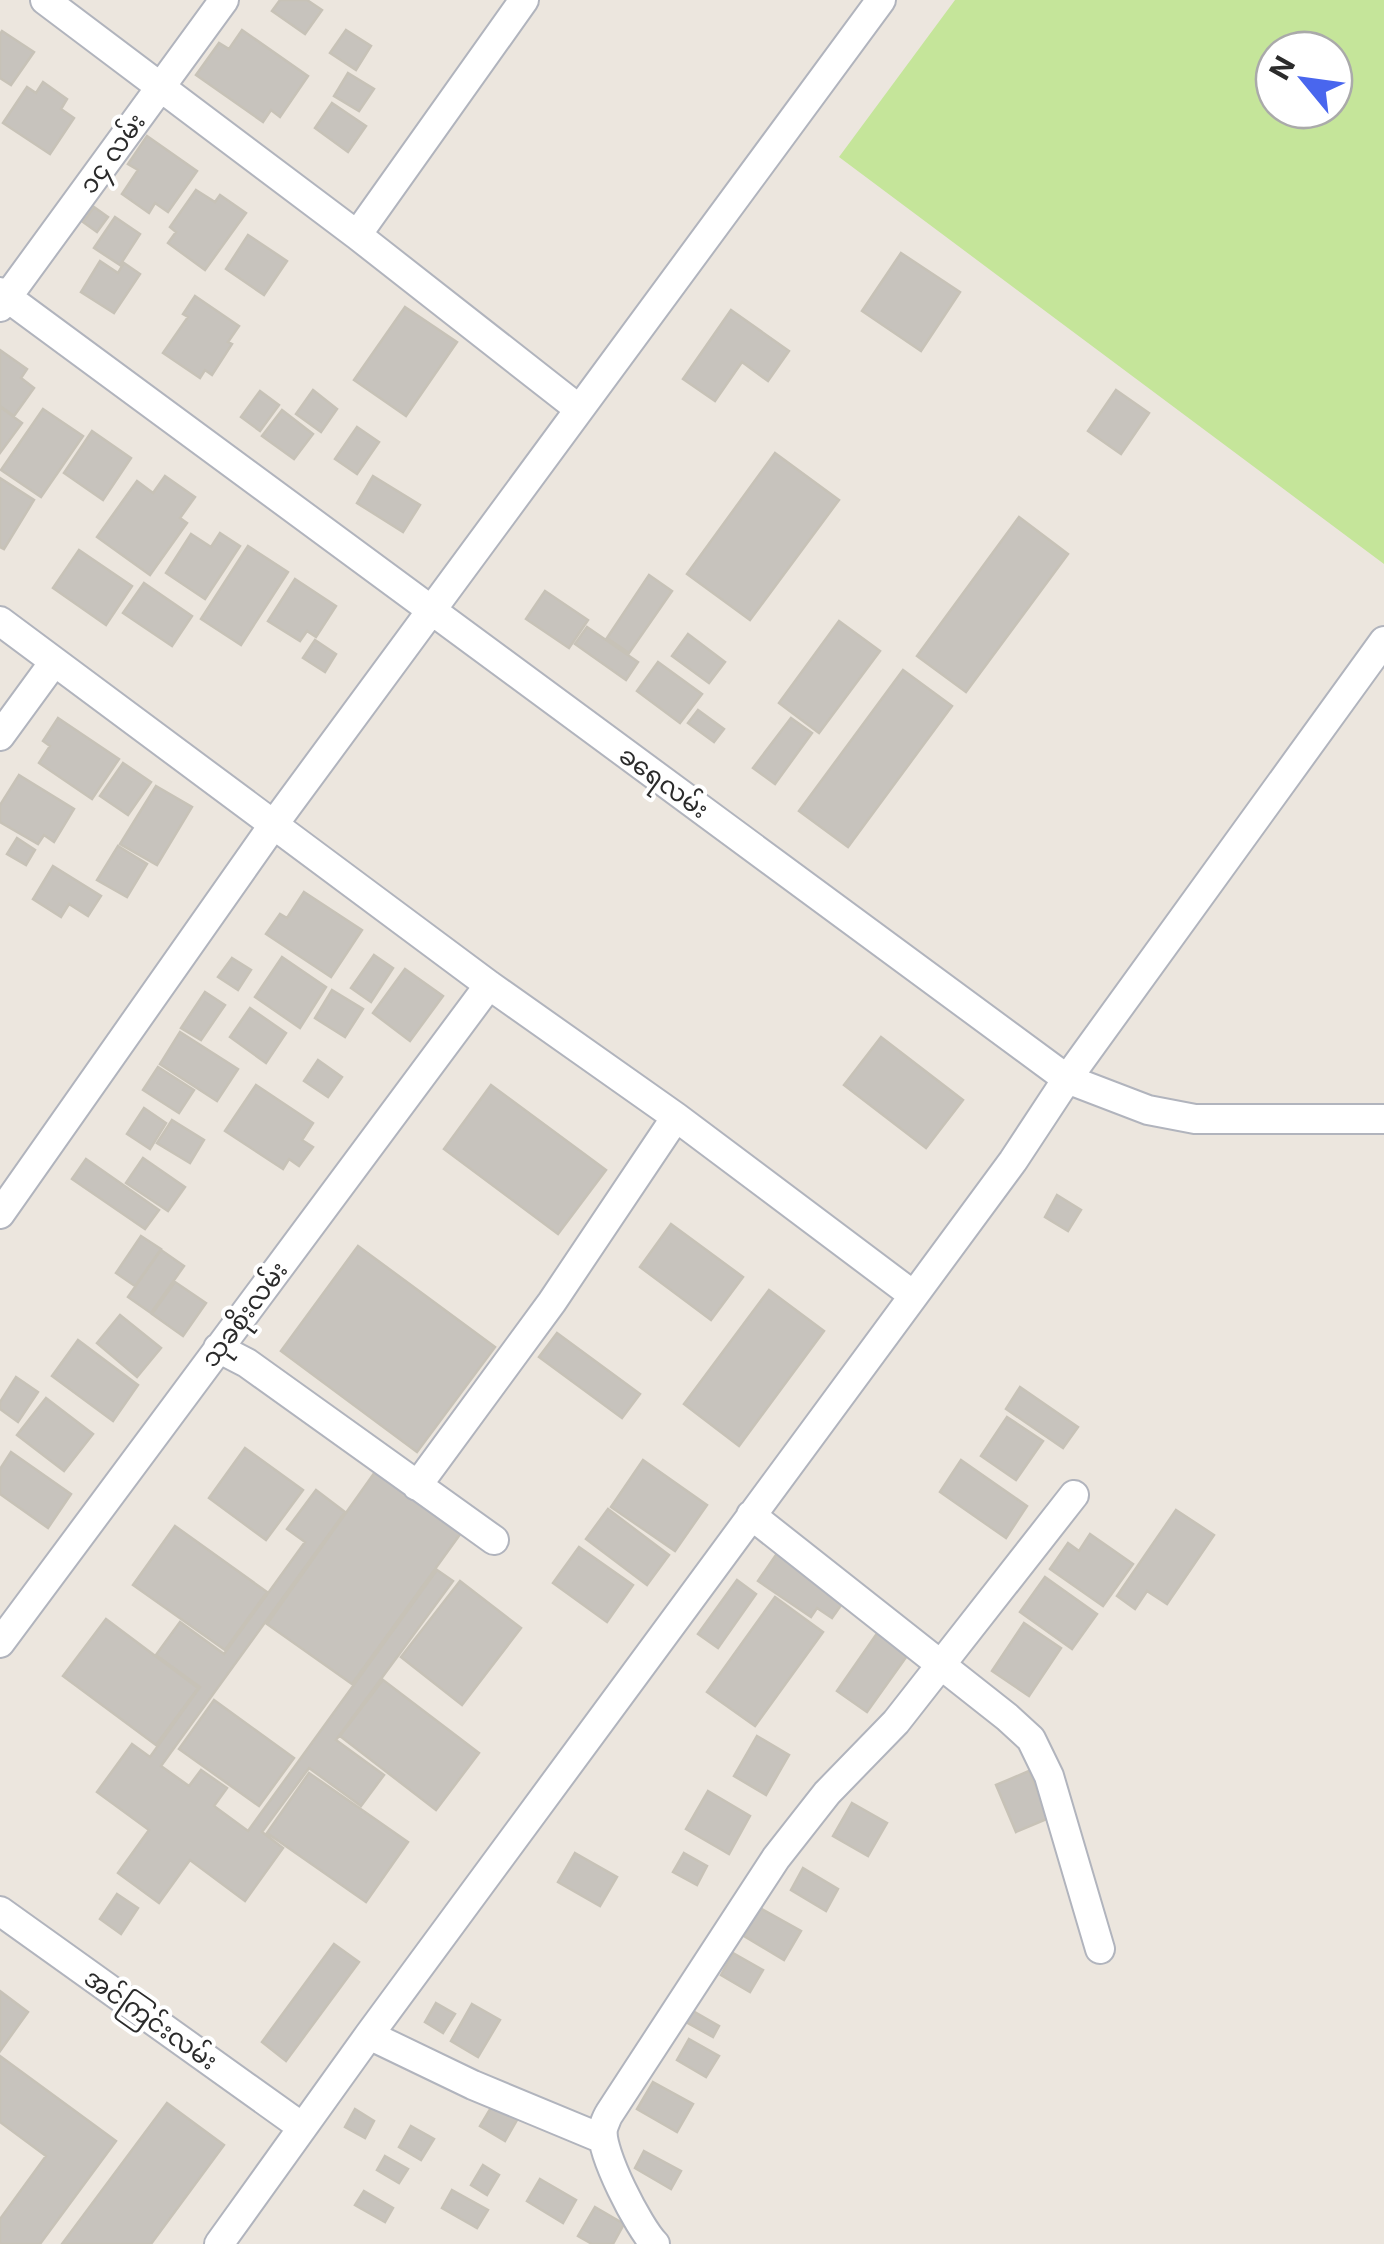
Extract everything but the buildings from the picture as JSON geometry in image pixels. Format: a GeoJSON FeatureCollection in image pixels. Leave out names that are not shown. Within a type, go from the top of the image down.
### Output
{"type":"FeatureCollection","features":[{"type":"Feature","properties":{"kind":"street"},"geometry":{"type":"LineString","coordinates":[[45,0],[357,235],[579,409]]}},
{"type":"Feature","properties":{"kind":"street","name":"၁၄ လမ်း"},"geometry":{"type":"LineString","coordinates":[[2,299],[224,0]]}},
{"type":"Feature","properties":{"kind":"street"},"geometry":{"type":"LineString","coordinates":[[357,235],[524,0]]}},
{"type":"Feature","properties":{"kind":"street"},"geometry":{"type":"LineString","coordinates":[[0,1214],[274,824],[881,0]]}},
{"type":"Feature","properties":{"kind":"street","name":"ခရေလမ်း"},"geometry":{"type":"LineString","coordinates":[[2,299],[1066,1079],[1148,1110],[1195,1120],[1384,1119]]}},
{"type":"Feature","properties":{"kind":"street"},"geometry":{"type":"LineString","coordinates":[[0,621],[913,1295]]}},
{"type":"Feature","properties":{"kind":"street"},"geometry":{"type":"LineString","coordinates":[[219,2244],[1013,1161],[1066,1079],[1384,641]]}},
{"type":"Feature","properties":{"kind":"street"},"geometry":{"type":"LineString","coordinates":[[0,736],[54,662]]}},
{"type":"Feature","properties":{"kind":"street","name":"သုခစိုးလမ်း"},"geometry":{"type":"LineString","coordinates":[[0,1644],[489,985]]}},
{"type":"Feature","properties":{"kind":"street"},"geometry":{"type":"LineString","coordinates":[[417,1486],[552,1302],[676,1117]]}},
{"type":"Feature","properties":{"kind":"street"},"geometry":{"type":"LineString","coordinates":[[218,1348],[248,1364],[494,1540]]}},
{"type":"Feature","properties":{"kind":"street"},"geometry":{"type":"LineString","coordinates":[[651,2242],[642,2230],[603,2139],[609,2114],[776,1858],[827,1793],[896,1722],[1074,1495]]}},
{"type":"Feature","properties":{"kind":"street"},"geometry":{"type":"LineString","coordinates":[[751,1515],[1031,1739],[1049,1776],[1100,1948]]}},
{"type":"Feature","properties":{"kind":"street","name":"အင်ကြင်းလမ်း"},"geometry":{"type":"LineString","coordinates":[[0,1911],[302,2127]]}},
{"type":"Feature","properties":{"kind":"street"},"geometry":{"type":"LineString","coordinates":[[370,2035],[474,2085],[603,2139]]}},
{"type":"Feature","properties":{"kind":"green space"},"geometry":{"type":"Polygon","coordinates":[[[955,0],[1384,0],[1384,564],[839,157],[955,0]]]}}]}
